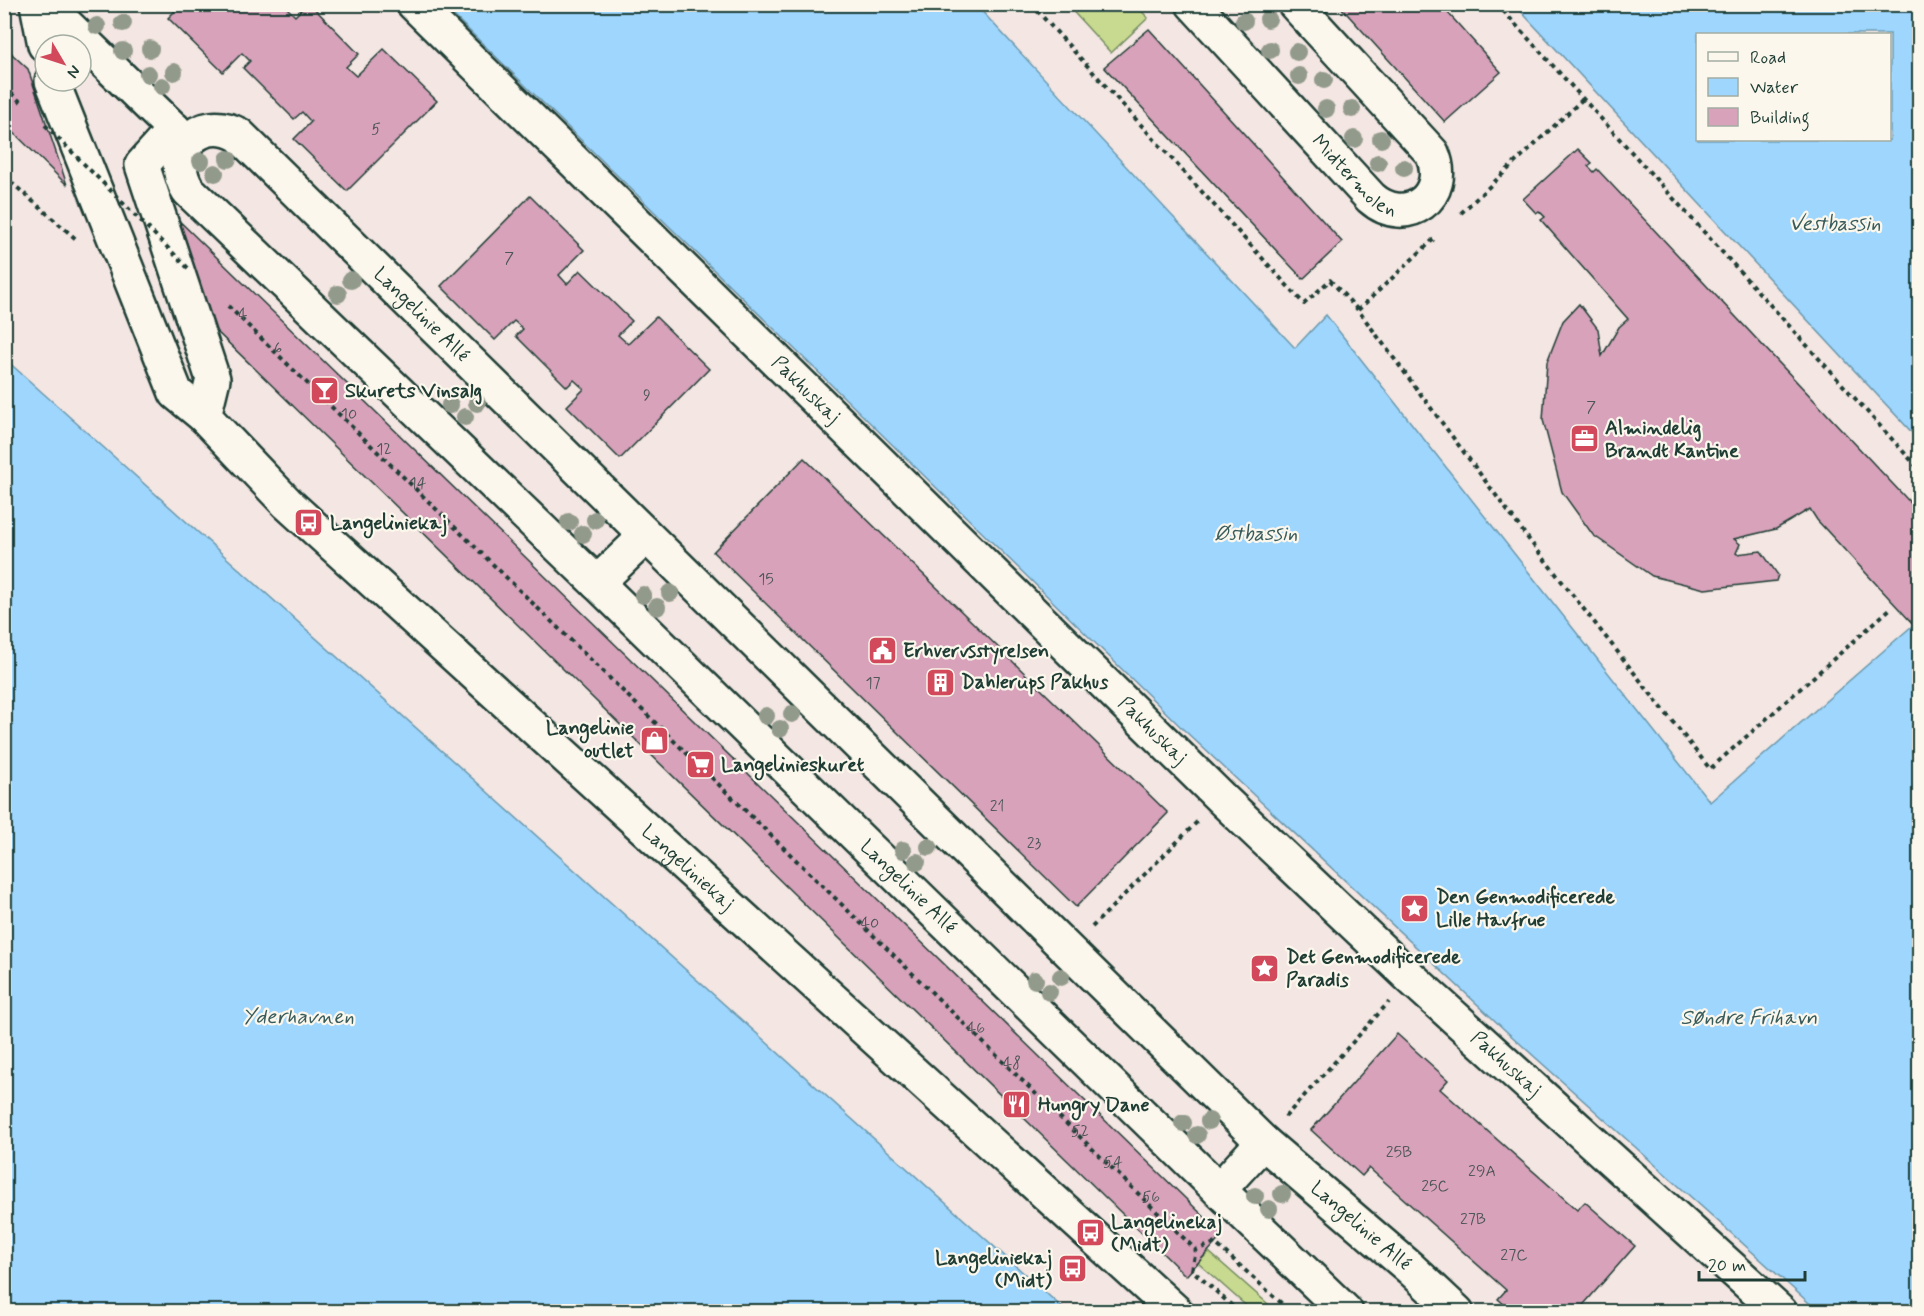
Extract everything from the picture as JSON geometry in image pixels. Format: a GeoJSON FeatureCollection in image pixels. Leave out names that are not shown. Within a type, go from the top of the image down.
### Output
{"type":"FeatureCollection","features":[{"type":"Feature","properties":{"kind":"street"},"geometry":{"type":"LineString","coordinates":[[37,4],[43,33]]}},
{"type":"Feature","properties":{"kind":"street"},"geometry":{"type":"LineString","coordinates":[[45,4],[181,136],[142,165],[213,379],[204,416]]}},
{"type":"Feature","properties":{"kind":"street","name":"Pakhuskaj"},"geometry":{"type":"LineString","coordinates":[[414,4],[1221,798],[1410,978],[1780,1311]]}},
{"type":"Feature","properties":{"kind":"street","name":"Midtermolen"},"geometry":{"type":"LineString","coordinates":[[1193,4],[1371,198],[1379,205],[1389,209],[1407,210],[1417,207],[1426,200],[1436,184],[1438,172],[1432,153],[1295,4]]}},
{"type":"Feature","properties":{"kind":"street","name":"Langeliniekaj"},"geometry":{"type":"LineString","coordinates":[[57,93],[176,393],[204,416],[287,503],[1176,1311]]}},
{"type":"Feature","properties":{"kind":"street","name":"Langelinie Allé"},"geometry":{"type":"LineString","coordinates":[[1346,1311],[597,583],[188,190],[180,173],[181,136],[219,128],[231,130],[239,135],[1263,1142],[1457,1311]]}},
{"type":"Feature","properties":{"kind":"street"},"geometry":{"type":"LineString","coordinates":[[597,583],[646,536]]}},
{"type":"Feature","properties":{"kind":"street"},"geometry":{"type":"LineString","coordinates":[[1219,1190],[1263,1142]]}},
{"type":"Feature","properties":{"kind":"path"},"geometry":{"type":"LineString","coordinates":[[1031,4],[1304,304],[1330,280],[1358,310],[1530,541],[1710,770],[1891,608]]}},
{"type":"Feature","properties":{"kind":"path"},"geometry":{"type":"LineString","coordinates":[[1497,4],[1920,470]]}},
{"type":"Feature","properties":{"kind":"path"},"geometry":{"type":"LineString","coordinates":[[1459,216],[1583,99]]}},
{"type":"Feature","properties":{"kind":"path"},"geometry":{"type":"LineString","coordinates":[[45,125],[188,268]]}},
{"type":"Feature","properties":{"kind":"path"},"geometry":{"type":"LineString","coordinates":[[4,176],[82,244]]}},
{"type":"Feature","properties":{"kind":"path"},"geometry":{"type":"LineString","coordinates":[[1358,310],[1443,230]]}},
{"type":"Feature","properties":{"kind":"path"},"geometry":{"type":"LineString","coordinates":[[222,302],[1196,1250]]}},
{"type":"Feature","properties":{"kind":"path"},"geometry":{"type":"LineString","coordinates":[[1068,950],[1221,798]]}},
{"type":"Feature","properties":{"kind":"path"},"geometry":{"type":"LineString","coordinates":[[1263,1142],[1410,978]]}},
{"type":"Feature","properties":{"kind":"path"},"geometry":{"type":"LineString","coordinates":[[1196,1250],[1215,1243],[1291,1311]]}},
{"type":"Feature","properties":{"kind":"path"},"geometry":{"type":"LineString","coordinates":[[1196,1250],[1192,1270],[1239,1311]]}},
{"type":"Feature","properties":{"kind":"green space"},"geometry":{"type":"Polygon","coordinates":[[[1067,5],[1136,5],[1148,18],[1111,53],[1067,5]]]}},
{"type":"Feature","properties":{"kind":"green space"},"geometry":{"type":"Polygon","coordinates":[[[1209,1252],[1276,1311],[1252,1311],[1198,1263],[1209,1252]]]}},
{"type":"Feature","properties":{"kind":"water","name":"Østbassin"},"geometry":{"type":"Polygon","coordinates":[[[443,5],[976,5],[1295,348],[1326,315],[1710,802],[1912,626],[1920,634],[1919,1311],[1818,1311],[1507,1032],[1184,730],[443,5]]]}},
{"type":"Feature","properties":{"kind":"water","name":"Vestbassin"},"geometry":{"type":"Polygon","coordinates":[[[1515,5],[1919,5],[1919,440],[1515,5]]]}},
{"type":"Feature","properties":{"kind":"water","name":"Yderhavnen"},"geometry":{"type":"Polygon","coordinates":[[[5,359],[1066,1311],[5,1311],[5,359]]]}},
{"type":"Feature","properties":{"kind":"building"},"geometry":{"type":"Polygon","coordinates":[[[182,4],[290,4],[287,8],[295,16],[307,4],[310,4],[359,54],[346,67],[356,76],[384,49],[437,101],[347,191],[294,139],[311,122],[302,112],[294,119],[243,68],[250,61],[242,53],[223,72],[168,18],[182,4]]]}},
{"type":"Feature","properties":{"kind":"building"},"geometry":{"type":"Polygon","coordinates":[[[1338,4],[1440,4],[1501,72],[1445,122],[1338,4]]]}},
{"type":"Feature","properties":{"kind":"building"},"geometry":{"type":"Polygon","coordinates":[[[1149,29],[1342,242],[1303,279],[1104,67],[1149,29]]]}},
{"type":"Feature","properties":{"kind":"building"},"geometry":{"type":"Polygon","coordinates":[[[4,42],[13,55],[28,69],[33,84],[33,93],[36,93],[67,185],[4,123],[4,42]]]}},
{"type":"Feature","properties":{"kind":"building"},"geometry":{"type":"Polygon","coordinates":[[[1578,149],[1592,163],[1588,166],[1594,172],[1597,169],[1920,513],[1920,618],[1913,624],[1817,520],[1810,509],[1776,529],[1734,539],[1740,544],[1737,554],[1761,551],[1778,575],[1776,581],[1705,589],[1652,576],[1593,535],[1562,492],[1543,420],[1547,362],[1563,321],[1579,304],[1598,329],[1602,356],[1619,327],[1628,319],[1541,220],[1545,217],[1539,211],[1536,213],[1523,199],[1578,149]]]}},
{"type":"Feature","properties":{"kind":"building"},"geometry":{"type":"Polygon","coordinates":[[[530,196],[584,250],[559,275],[567,284],[580,270],[632,321],[618,335],[628,344],[656,317],[709,369],[620,459],[567,406],[584,389],[574,380],[567,387],[516,336],[523,329],[514,321],[495,340],[441,286],[530,196]]]}},
{"type":"Feature","properties":{"kind":"building","name":"Langelinieskuret"},"geometry":{"type":"Polygon","coordinates":[[[166,208],[1223,1235],[1186,1276],[210,325],[166,208]]]}},
{"type":"Feature","properties":{"kind":"building","name":"Dahlerups Pakhus"},"geometry":{"type":"Polygon","coordinates":[[[804,458],[1168,813],[1076,907],[713,552],[804,458]]]}},
{"type":"Feature","properties":{"kind":"building"},"geometry":{"type":"Polygon","coordinates":[[[1920,618],[1920,632],[1913,624],[1920,618]]]}},
{"type":"Feature","properties":{"kind":"building"},"geometry":{"type":"Polygon","coordinates":[[[1397,1034],[1448,1080],[1440,1089],[1577,1210],[1585,1202],[1635,1246],[1577,1312],[1513,1312],[1498,1299],[1506,1290],[1369,1168],[1362,1176],[1311,1130],[1397,1034]]]}},
{"type":"Feature","properties":{"kind":"place","name":"Skurets Vinsalg"},"geometry":{"type":"Point","coordinates":[324,391]}},
{"type":"Feature","properties":{"kind":"place","name":"Almindelig Brandt Kantine"},"geometry":{"type":"Point","coordinates":[1584,439]}},
{"type":"Feature","properties":{"kind":"place","name":"Langeliniekaj"},"geometry":{"type":"Point","coordinates":[309,523]}},
{"type":"Feature","properties":{"kind":"place","name":"Erhvervsstyrelsen"},"geometry":{"type":"Point","coordinates":[882,651]}},
{"type":"Feature","properties":{"kind":"place","name":"Dahlerups Pakhus"},"geometry":{"type":"Point","coordinates":[940,682]}},
{"type":"Feature","properties":{"kind":"place","name":"Langelinie outlet"},"geometry":{"type":"Point","coordinates":[655,740]}},
{"type":"Feature","properties":{"kind":"place","name":"Langelinieskuret"},"geometry":{"type":"Point","coordinates":[700,765]}},
{"type":"Feature","properties":{"kind":"place","name":"Den Genmodificerede Lille Havfrue"},"geometry":{"type":"Point","coordinates":[1415,908]}},
{"type":"Feature","properties":{"kind":"place","name":"Det Genmodificerede Paradis"},"geometry":{"type":"Point","coordinates":[1265,968]}},
{"type":"Feature","properties":{"kind":"place","name":"Hungry Dane"},"geometry":{"type":"Point","coordinates":[1017,1105]}},
{"type":"Feature","properties":{"kind":"place","name":"Langelinekaj (Midt)"},"geometry":{"type":"Point","coordinates":[1090,1233]}},
{"type":"Feature","properties":{"kind":"place","name":"Langeliniekaj (Midt)"},"geometry":{"type":"Point","coordinates":[1073,1269]}},
{"type":"Feature","properties":{"kind":"water label","name":"Søndre Frihavn"},"geometry":{"type":"Point","coordinates":[1749,1018]}}]}
